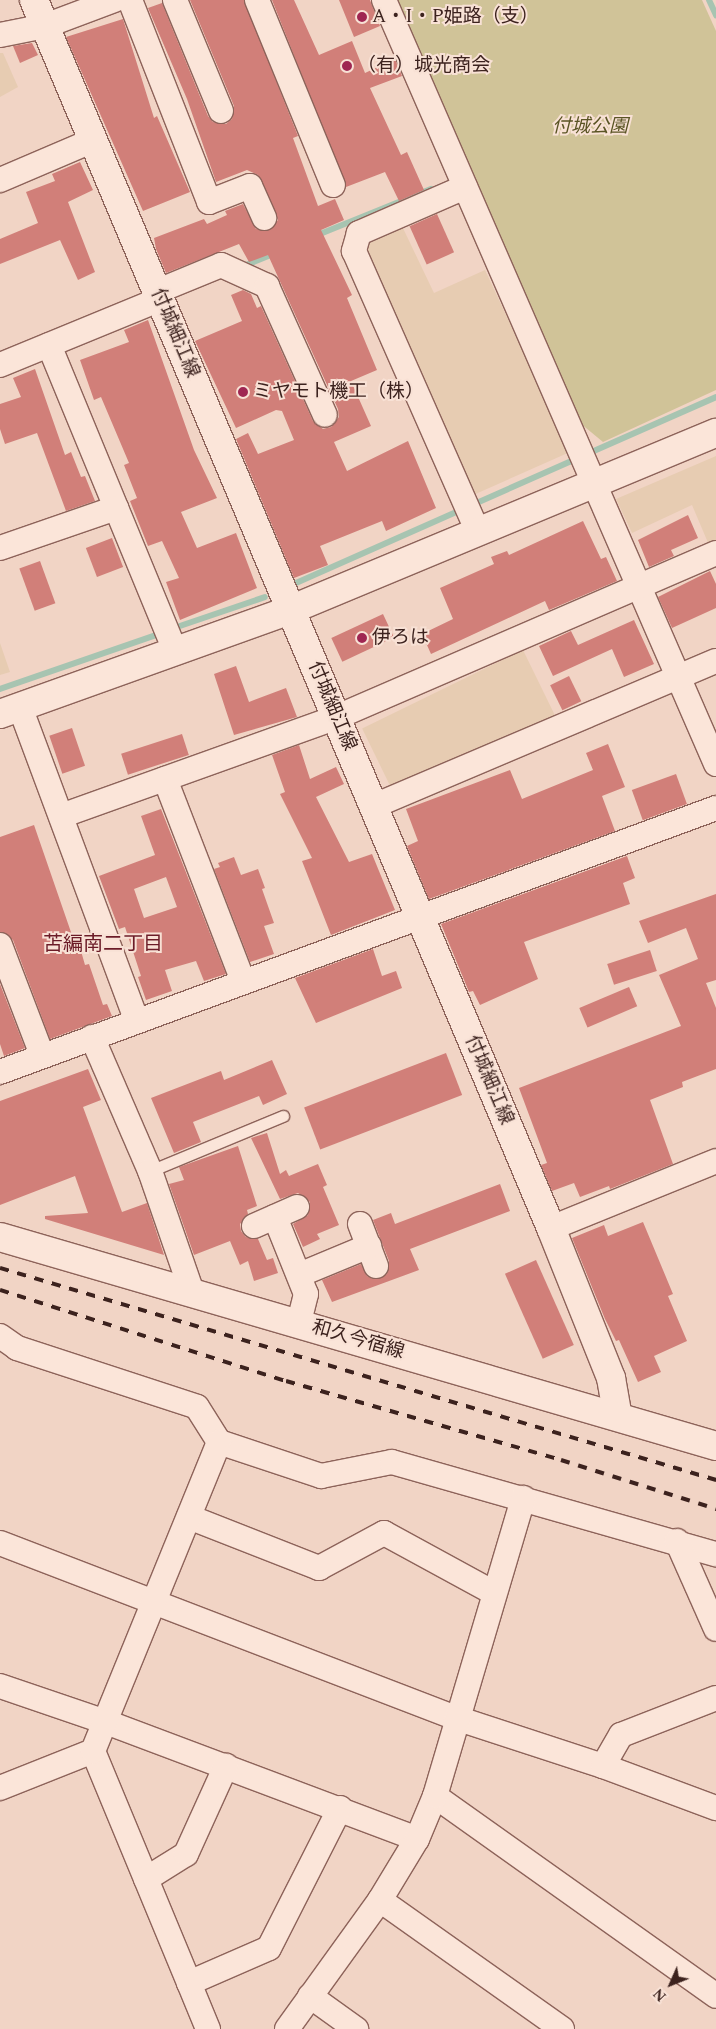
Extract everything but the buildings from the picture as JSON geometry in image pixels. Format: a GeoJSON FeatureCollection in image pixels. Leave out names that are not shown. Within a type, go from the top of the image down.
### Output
{"type":"FeatureCollection","features":[{"type":"Feature","properties":{"kind":"main road","name":"付城細江線"},"geometry":{"type":"LineString","coordinates":[[34,0],[160,295],[290,610],[337,717],[551,1228],[611,1378],[618,1416]]}},
{"type":"Feature","properties":{"kind":"main road"},"geometry":{"type":"LineString","coordinates":[[10,711],[290,610],[716,433]]}},
{"type":"Feature","properties":{"kind":"main road","name":"和久今宿線"},"geometry":{"type":"LineString","coordinates":[[0,1237],[300,1323],[716,1446]]}},
{"type":"Feature","properties":{"kind":"street"},"geometry":{"type":"LineString","coordinates":[[0,35],[45,26],[114,0]]}},
{"type":"Feature","properties":{"kind":"street"},"geometry":{"type":"LineString","coordinates":[[130,0],[209,202],[250,186],[264,218]]}},
{"type":"Feature","properties":{"kind":"street"},"geometry":{"type":"LineString","coordinates":[[175,0],[221,111]]}},
{"type":"Feature","properties":{"kind":"street"},"geometry":{"type":"LineString","coordinates":[[257,0],[333,185]]}},
{"type":"Feature","properties":{"kind":"street"},"geometry":{"type":"LineString","coordinates":[[384,0],[592,483],[716,764]]}},
{"type":"Feature","properties":{"kind":"street"},"geometry":{"type":"LineString","coordinates":[[0,180],[94,140]]}},
{"type":"Feature","properties":{"kind":"street"},"geometry":{"type":"LineString","coordinates":[[465,187],[359,233],[354,251],[478,532]]}},
{"type":"Feature","properties":{"kind":"street"},"geometry":{"type":"LineString","coordinates":[[0,365],[160,295],[221,265],[267,286],[325,415]]}},
{"type":"Feature","properties":{"kind":"street"},"geometry":{"type":"LineString","coordinates":[[49,345],[175,652]]}},
{"type":"Feature","properties":{"kind":"street"},"geometry":{"type":"LineString","coordinates":[[0,548],[116,508]]}},
{"type":"Feature","properties":{"kind":"street"},"geometry":{"type":"LineString","coordinates":[[61,816],[337,717],[716,553]]}},
{"type":"Feature","properties":{"kind":"street"},"geometry":{"type":"LineString","coordinates":[[374,806],[716,661]]}},
{"type":"Feature","properties":{"kind":"street"},"geometry":{"type":"LineString","coordinates":[[10,711],[61,816],[137,1021]]}},
{"type":"Feature","properties":{"kind":"street"},"geometry":{"type":"LineString","coordinates":[[165,779],[243,981]]}},
{"type":"Feature","properties":{"kind":"street"},"geometry":{"type":"LineString","coordinates":[[0,1072],[716,808]]}},
{"type":"Feature","properties":{"kind":"street"},"geometry":{"type":"LineString","coordinates":[[0,945],[42,1055]]}},
{"type":"Feature","properties":{"kind":"street"},"geometry":{"type":"LineString","coordinates":[[92,1037],[150,1171],[192,1292]]}},
{"type":"Feature","properties":{"kind":"street"},"geometry":{"type":"LineString","coordinates":[[551,1228],[716,1161]]}},
{"type":"Feature","properties":{"kind":"street"},"geometry":{"type":"LineString","coordinates":[[254,1226],[297,1207]]}},
{"type":"Feature","properties":{"kind":"street"},"geometry":{"type":"LineString","coordinates":[[275,1217],[306,1294],[300,1323]]}},
{"type":"Feature","properties":{"kind":"street"},"geometry":{"type":"LineString","coordinates":[[299,1275],[372,1256],[360,1224]]}},
{"type":"Feature","properties":{"kind":"street"},"geometry":{"type":"LineString","coordinates":[[6,1347],[197,1407],[219,1442],[321,1476],[392,1462],[677,1541],[716,1554]]}},
{"type":"Feature","properties":{"kind":"street"},"geometry":{"type":"LineString","coordinates":[[0,1788],[93,1751],[219,1442]]}},
{"type":"Feature","properties":{"kind":"street"},"geometry":{"type":"LineString","coordinates":[[287,2029],[380,1900],[417,1839],[435,1796],[456,1718],[523,1498]]}},
{"type":"Feature","properties":{"kind":"street"},"geometry":{"type":"LineString","coordinates":[[189,1516],[319,1568],[384,1533],[494,1593]]}},
{"type":"Feature","properties":{"kind":"street"},"geometry":{"type":"LineString","coordinates":[[677,1541],[716,1629]]}},
{"type":"Feature","properties":{"kind":"street"},"geometry":{"type":"LineString","coordinates":[[0,1543],[456,1718],[603,1766],[716,1808]]}},
{"type":"Feature","properties":{"kind":"street"},"geometry":{"type":"LineString","coordinates":[[0,1686],[226,1766],[417,1839]]}},
{"type":"Feature","properties":{"kind":"street"},"geometry":{"type":"LineString","coordinates":[[603,1766],[621,1735],[716,1698]]}},
{"type":"Feature","properties":{"kind":"street"},"geometry":{"type":"LineString","coordinates":[[93,1751],[208,2029]]}},
{"type":"Feature","properties":{"kind":"street"},"geometry":{"type":"LineString","coordinates":[[146,1879],[186,1854],[226,1766]]}},
{"type":"Feature","properties":{"kind":"street"},"geometry":{"type":"LineString","coordinates":[[435,1796],[716,1996]]}},
{"type":"Feature","properties":{"kind":"street"},"geometry":{"type":"LineString","coordinates":[[189,1983],[269,1948],[340,1808]]}},
{"type":"Feature","properties":{"kind":"street"},"geometry":{"type":"LineString","coordinates":[[380,1900],[562,2029]]}},
{"type":"Feature","properties":{"kind":"street"},"geometry":{"type":"LineString","coordinates":[[310,1996],[356,2029]]}},
{"type":"Feature","properties":{"kind":"lane"},"geometry":{"type":"LineString","coordinates":[[150,1171],[283,1116]]}},
{"type":"Feature","properties":{"kind":"shaded area"},"geometry":{"type":"Polygon","coordinates":[[[0,53],[3,53],[18,87],[0,97],[0,53]]]}},
{"type":"Feature","properties":{"kind":"shaded area"},"geometry":{"type":"Polygon","coordinates":[[[401,224],[434,293],[485,270],[570,452],[471,496],[365,253],[366,241],[401,224]]]}},
{"type":"Feature","properties":{"kind":"shaded area"},"geometry":{"type":"Polygon","coordinates":[[[716,456],[716,542],[709,545],[692,505],[632,533],[616,499],[716,456]]]}},
{"type":"Feature","properties":{"kind":"shaded area"},"geometry":{"type":"Polygon","coordinates":[[[0,643],[10,672],[0,675],[0,643]]]}},
{"type":"Feature","properties":{"kind":"shaded area"},"geometry":{"type":"Polygon","coordinates":[[[523,650],[555,716],[394,794],[362,728],[523,650]]]}},
{"type":"Feature","properties":{"kind":"green space","name":"付城公園"},"geometry":{"type":"Polygon","coordinates":[[[398,0],[702,0],[716,31],[716,390],[603,442],[580,423],[398,0]]]}},
{"type":"Feature","properties":{"kind":"waterway"},"geometry":{"type":"LineString","coordinates":[[709,0],[716,15]]}},
{"type":"Feature","properties":{"kind":"waterway"},"geometry":{"type":"LineString","coordinates":[[315,236],[431,189]]}},
{"type":"Feature","properties":{"kind":"waterway"},"geometry":{"type":"LineString","coordinates":[[241,267],[276,253]]}},
{"type":"Feature","properties":{"kind":"waterway"},"geometry":{"type":"LineString","coordinates":[[587,454],[716,397]]}},
{"type":"Feature","properties":{"kind":"waterway"},"geometry":{"type":"LineString","coordinates":[[296,583],[578,458]]}},
{"type":"Feature","properties":{"kind":"waterway"},"geometry":{"type":"LineString","coordinates":[[171,629],[265,597]]}},
{"type":"Feature","properties":{"kind":"waterway"},"geometry":{"type":"LineString","coordinates":[[0,689],[162,633]]}},
{"type":"Feature","properties":{"kind":"railway"},"geometry":{"type":"LineString","coordinates":[[0,1268],[716,1480]]}},
{"type":"Feature","properties":{"kind":"railway"},"geometry":{"type":"LineString","coordinates":[[0,1290],[286,1381],[561,1460],[716,1509]]}},
{"type":"Feature","properties":{"kind":"place","name":"A・I・P姫路（支）"},"geometry":{"type":"Point","coordinates":[362,17]}},
{"type":"Feature","properties":{"kind":"place","name":"（有）城光商会"},"geometry":{"type":"Point","coordinates":[347,66]}},
{"type":"Feature","properties":{"kind":"place","name":"ミヤモト機工（株）"},"geometry":{"type":"Point","coordinates":[243,392]}},
{"type":"Feature","properties":{"kind":"place","name":"伊ろは"},"geometry":{"type":"Point","coordinates":[362,638]}},
{"type":"Feature","properties":{"kind":"district","name":"苫編南二丁目"},"geometry":{"type":"Point","coordinates":[103,944]}}]}
